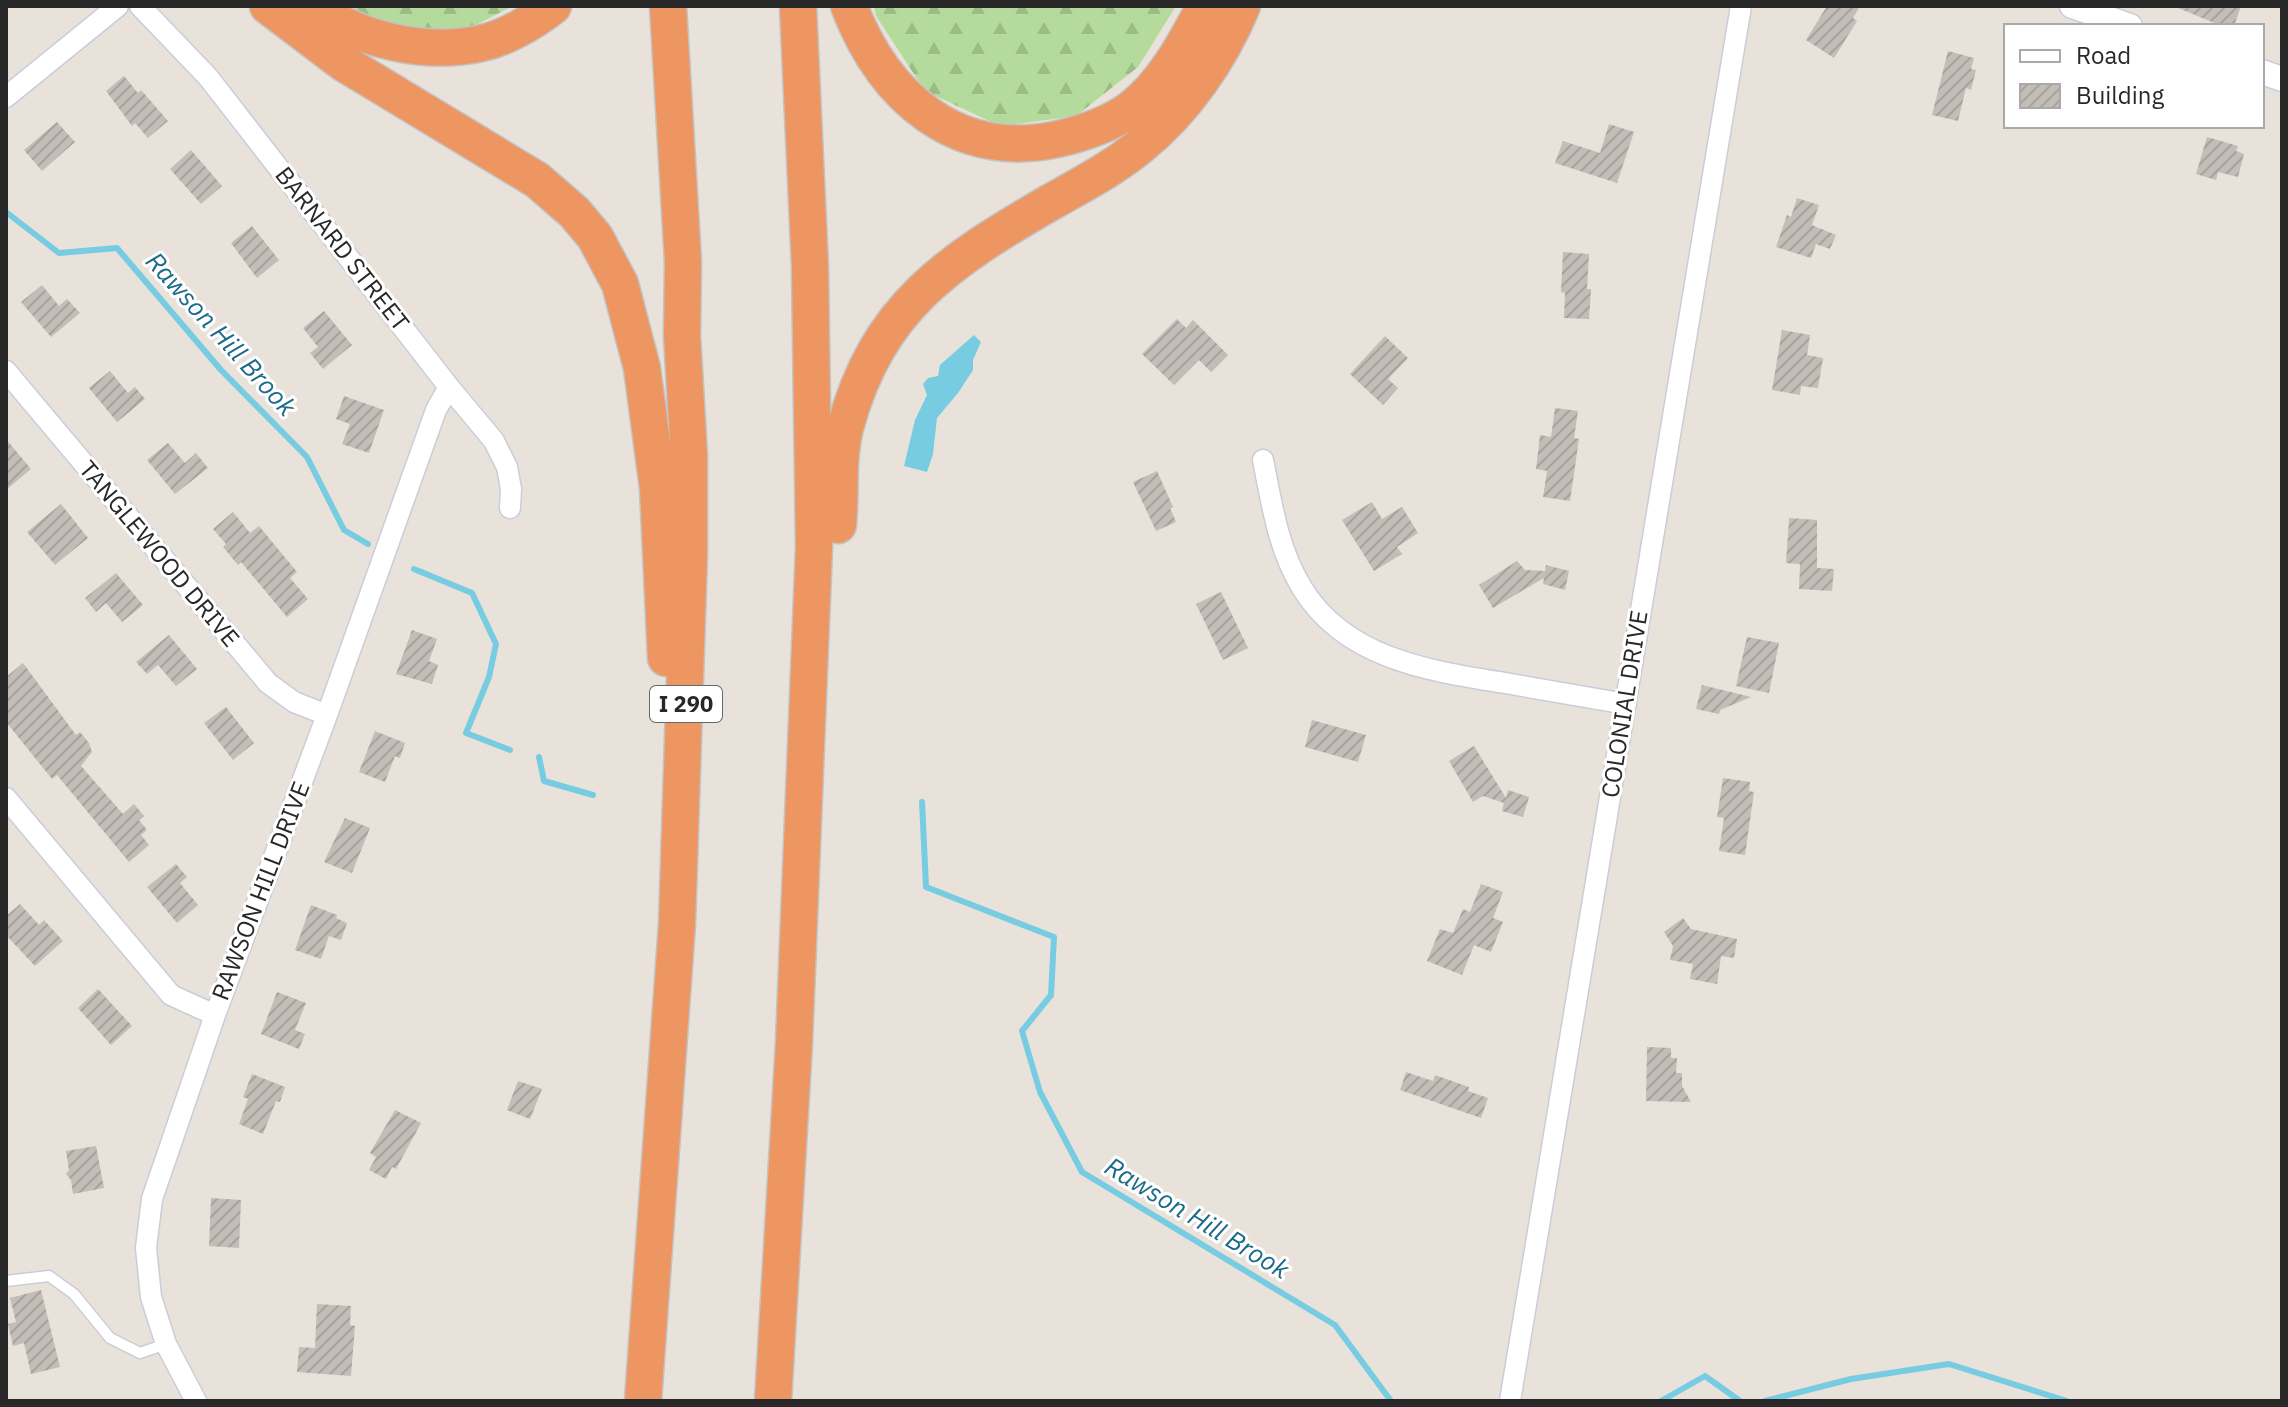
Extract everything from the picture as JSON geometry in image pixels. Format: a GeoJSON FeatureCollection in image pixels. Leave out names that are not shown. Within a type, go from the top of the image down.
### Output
{"type":"FeatureCollection","features":[{"type":"Feature","properties":{"kind":"highway"},"geometry":{"type":"LineString","coordinates":[[268,6],[342,62],[403,96],[537,180],[589,228],[611,265],[620,284],[637,342],[658,488],[666,668],[667,782],[678,851]]}},
{"type":"Feature","properties":{"kind":"highway"},"geometry":{"type":"LineString","coordinates":[[312,6],[363,33],[401,43],[443,47],[485,43],[516,29],[553,6]]}},
{"type":"Feature","properties":{"kind":"highway","name":"I 290"},"geometry":{"type":"LineString","coordinates":[[643,1401],[666,1106],[686,701],[689,455],[682,336],[683,262],[668,6]]}},
{"type":"Feature","properties":{"kind":"highway"},"geometry":{"type":"LineString","coordinates":[[773,1401],[794,1043],[814,547],[813,372],[798,6]]}},
{"type":"Feature","properties":{"kind":"highway"},"geometry":{"type":"LineString","coordinates":[[849,6],[867,48],[882,71],[915,104],[960,133],[997,143],[1020,144],[1043,142],[1090,130],[1131,109],[1170,65],[1205,6]]}},
{"type":"Feature","properties":{"kind":"highway"},"geometry":{"type":"LineString","coordinates":[[812,627],[839,522],[838,479],[845,430],[864,374],[888,330],[914,298],[949,266],[1001,231],[1107,169],[1154,134],[1204,75],[1242,6]]}},
{"type":"Feature","properties":{"kind":"street"},"geometry":{"type":"LineString","coordinates":[[6,97],[118,6]]}},
{"type":"Feature","properties":{"kind":"street","name":"BARNARD STREET"},"geometry":{"type":"LineString","coordinates":[[140,6],[208,77],[494,441],[510,478],[510,508]]}},
{"type":"Feature","properties":{"kind":"street","name":"COLONIAL DRIVE"},"geometry":{"type":"LineString","coordinates":[[1510,1401],[1741,6]]}},
{"type":"Feature","properties":{"kind":"street"},"geometry":{"type":"LineString","coordinates":[[2072,6],[2124,24]]}},
{"type":"Feature","properties":{"kind":"street","name":"TANGLEWOOD DRIVE"},"geometry":{"type":"LineString","coordinates":[[6,371],[268,683],[294,702],[327,715]]}},
{"type":"Feature","properties":{"kind":"street","name":"RAWSON HILL DRIVE"},"geometry":{"type":"LineString","coordinates":[[196,1401],[166,1344],[151,1297],[146,1248],[158,1175],[436,410],[449,387]]}},
{"type":"Feature","properties":{"kind":"street"},"geometry":{"type":"LineString","coordinates":[[1263,460],[1278,536],[1293,572],[1313,605],[1357,641],[1389,658],[1422,669],[1626,704]]}},
{"type":"Feature","properties":{"kind":"street"},"geometry":{"type":"LineString","coordinates":[[6,798],[171,995],[215,1015]]}},
{"type":"Feature","properties":{"kind":"lane"},"geometry":{"type":"LineString","coordinates":[[6,1281],[49,1276],[74,1294],[110,1338],[140,1353],[166,1344]]}},
{"type":"Feature","properties":{"kind":"green space"},"geometry":{"type":"Polygon","coordinates":[[[346,6],[513,6],[462,32],[373,22],[346,6]]]}},
{"type":"Feature","properties":{"kind":"green space"},"geometry":{"type":"Polygon","coordinates":[[[874,6],[1176,6],[1138,67],[1076,116],[1000,126],[925,91],[876,16],[874,6]]]}},
{"type":"Feature","properties":{"kind":"water"},"geometry":{"type":"Polygon","coordinates":[[[974,335],[981,342],[973,360],[973,370],[937,418],[933,454],[927,472],[904,466],[915,420],[927,395],[923,384],[928,378],[938,376],[940,365],[974,335]]]}},
{"type":"Feature","properties":{"kind":"building"},"geometry":{"type":"Polygon","coordinates":[[[1827,6],[1860,6],[1853,18],[1857,21],[1834,58],[1806,40],[1827,6]]]}},
{"type":"Feature","properties":{"kind":"building"},"geometry":{"type":"Polygon","coordinates":[[[2173,6],[2241,6],[2235,24],[2217,24],[2173,6]]]}},
{"type":"Feature","properties":{"kind":"building"},"geometry":{"type":"Polygon","coordinates":[[[1948,51],[1974,58],[1971,69],[1976,70],[1971,90],[1966,88],[1958,121],[1932,115],[1948,51]]]}},
{"type":"Feature","properties":{"kind":"building"},"geometry":{"type":"Polygon","coordinates":[[[124,76],[168,121],[148,138],[135,123],[132,126],[106,91],[124,76]]]}},
{"type":"Feature","properties":{"kind":"building"},"geometry":{"type":"Polygon","coordinates":[[[57,122],[75,142],[42,171],[24,150],[57,122]]]}},
{"type":"Feature","properties":{"kind":"building"},"geometry":{"type":"Polygon","coordinates":[[[1609,124],[1634,132],[1617,183],[1555,163],[1563,141],[1600,153],[1609,124]]]}},
{"type":"Feature","properties":{"kind":"building"},"geometry":{"type":"Polygon","coordinates":[[[2207,137],[2238,146],[2236,151],[2244,154],[2238,177],[2218,172],[2216,180],[2196,174],[2207,137]]]}},
{"type":"Feature","properties":{"kind":"building"},"geometry":{"type":"Polygon","coordinates":[[[191,150],[222,186],[201,204],[170,169],[191,150]]]}},
{"type":"Feature","properties":{"kind":"building"},"geometry":{"type":"Polygon","coordinates":[[[1797,198],[1819,205],[1812,225],[1836,235],[1830,249],[1816,244],[1811,258],[1776,247],[1787,215],[1791,217],[1797,198]]]}},
{"type":"Feature","properties":{"kind":"building"},"geometry":{"type":"Polygon","coordinates":[[[252,226],[279,260],[257,278],[231,243],[252,226]]]}},
{"type":"Feature","properties":{"kind":"building"},"geometry":{"type":"Polygon","coordinates":[[[1563,252],[1589,254],[1589,319],[1564,318],[1565,293],[1561,292],[1563,252]]]}},
{"type":"Feature","properties":{"kind":"building"},"geometry":{"type":"Polygon","coordinates":[[[42,285],[59,306],[67,299],[80,313],[51,337],[21,302],[42,285]]]}},
{"type":"Feature","properties":{"kind":"building"},"geometry":{"type":"Polygon","coordinates":[[[324,311],[352,345],[323,369],[310,353],[318,347],[303,328],[324,311]]]}},
{"type":"Feature","properties":{"kind":"building"},"geometry":{"type":"Polygon","coordinates":[[[1177,319],[1186,328],[1193,320],[1228,355],[1211,372],[1199,360],[1174,385],[1142,354],[1177,319]]]}},
{"type":"Feature","properties":{"kind":"building"},"geometry":{"type":"Polygon","coordinates":[[[1782,330],[1810,335],[1807,355],[1823,358],[1818,388],[1801,386],[1800,395],[1772,390],[1782,330]]]}},
{"type":"Feature","properties":{"kind":"building"},"geometry":{"type":"Polygon","coordinates":[[[1385,336],[1408,358],[1388,379],[1398,388],[1383,405],[1350,374],[1385,336]]]}},
{"type":"Feature","properties":{"kind":"building"},"geometry":{"type":"Polygon","coordinates":[[[110,371],[128,393],[135,387],[145,399],[117,422],[89,388],[110,371]]]}},
{"type":"Feature","properties":{"kind":"building"},"geometry":{"type":"Polygon","coordinates":[[[344,396],[384,410],[369,453],[342,444],[350,424],[336,419],[344,396]]]}},
{"type":"Feature","properties":{"kind":"building"},"geometry":{"type":"Polygon","coordinates":[[[1555,408],[1578,411],[1574,438],[1579,439],[1570,501],[1543,497],[1547,471],[1536,469],[1540,435],[1551,437],[1555,408]]]}},
{"type":"Feature","properties":{"kind":"building"},"geometry":{"type":"Polygon","coordinates":[[[6,439],[31,469],[6,490],[6,439]]]}},
{"type":"Feature","properties":{"kind":"building"},"geometry":{"type":"Polygon","coordinates":[[[168,443],[185,463],[196,453],[208,468],[175,494],[147,460],[168,443]]]}},
{"type":"Feature","properties":{"kind":"building"},"geometry":{"type":"Polygon","coordinates":[[[1157,471],[1173,507],[1170,508],[1176,522],[1156,531],[1133,482],[1157,471]]]}},
{"type":"Feature","properties":{"kind":"building"},"geometry":{"type":"Polygon","coordinates":[[[1372,502],[1382,519],[1402,507],[1418,533],[1397,547],[1402,554],[1374,571],[1342,520],[1372,502]]]}},
{"type":"Feature","properties":{"kind":"building"},"geometry":{"type":"Polygon","coordinates":[[[61,504],[88,538],[55,565],[27,532],[61,504]]]}},
{"type":"Feature","properties":{"kind":"building"},"geometry":{"type":"Polygon","coordinates":[[[233,512],[250,533],[259,526],[297,572],[290,578],[308,599],[287,617],[241,562],[238,565],[213,529],[233,512]]]}},
{"type":"Feature","properties":{"kind":"building"},"geometry":{"type":"Polygon","coordinates":[[[1789,518],[1817,520],[1817,568],[1834,569],[1832,591],[1799,589],[1800,564],[1786,563],[1789,518]]]}},
{"type":"Feature","properties":{"kind":"building"},"geometry":{"type":"Polygon","coordinates":[[[1517,561],[1525,570],[1545,571],[1546,565],[1569,571],[1565,590],[1543,584],[1544,578],[1493,608],[1479,585],[1517,561]]]}},
{"type":"Feature","properties":{"kind":"building"},"geometry":{"type":"Polygon","coordinates":[[[116,573],[143,605],[122,622],[106,603],[96,612],[85,598],[116,573]]]}},
{"type":"Feature","properties":{"kind":"building"},"geometry":{"type":"Polygon","coordinates":[[[1221,592],[1248,648],[1223,660],[1196,604],[1221,592]]]}},
{"type":"Feature","properties":{"kind":"building"},"geometry":{"type":"Polygon","coordinates":[[[412,630],[437,639],[429,661],[438,665],[432,684],[396,674],[412,630]]]}},
{"type":"Feature","properties":{"kind":"building"},"geometry":{"type":"Polygon","coordinates":[[[169,635],[197,669],[176,686],[158,665],[147,674],[136,662],[169,635]]]}},
{"type":"Feature","properties":{"kind":"building"},"geometry":{"type":"Polygon","coordinates":[[[1747,637],[1779,643],[1769,693],[1736,686],[1747,637]]]}},
{"type":"Feature","properties":{"kind":"building"},"geometry":{"type":"Polygon","coordinates":[[[23,663],[76,735],[80,732],[89,743],[92,752],[81,766],[123,814],[134,804],[144,816],[139,820],[147,830],[141,835],[149,845],[129,862],[57,775],[52,779],[6,722],[6,677],[23,663]]]}},
{"type":"Feature","properties":{"kind":"building"},"geometry":{"type":"Polygon","coordinates":[[[1702,685],[1751,697],[1720,710],[1719,714],[1696,709],[1702,685]]]}},
{"type":"Feature","properties":{"kind":"building"},"geometry":{"type":"Polygon","coordinates":[[[226,707],[254,743],[233,760],[204,723],[226,707]]]}},
{"type":"Feature","properties":{"kind":"building"},"geometry":{"type":"Polygon","coordinates":[[[1312,720],[1366,735],[1358,762],[1305,747],[1312,720]]]}},
{"type":"Feature","properties":{"kind":"building"},"geometry":{"type":"Polygon","coordinates":[[[375,731],[405,743],[400,758],[395,756],[385,782],[359,772],[375,731]]]}},
{"type":"Feature","properties":{"kind":"building"},"geometry":{"type":"Polygon","coordinates":[[[1474,746],[1506,798],[1508,790],[1529,797],[1523,817],[1502,811],[1504,803],[1483,796],[1473,802],[1449,761],[1474,746]]]}},
{"type":"Feature","properties":{"kind":"building"},"geometry":{"type":"Polygon","coordinates":[[[1723,778],[1750,782],[1749,791],[1754,792],[1745,855],[1719,851],[1724,818],[1717,817],[1723,778]]]}},
{"type":"Feature","properties":{"kind":"building"},"geometry":{"type":"Polygon","coordinates":[[[345,818],[370,828],[352,873],[324,862],[345,818]]]}},
{"type":"Feature","properties":{"kind":"building"},"geometry":{"type":"Polygon","coordinates":[[[176,864],[187,877],[180,883],[198,905],[177,923],[147,887],[176,864]]]}},
{"type":"Feature","properties":{"kind":"building"},"geometry":{"type":"Polygon","coordinates":[[[1481,884],[1503,892],[1493,918],[1503,922],[1491,952],[1474,945],[1462,975],[1427,961],[1440,929],[1453,933],[1463,909],[1470,912],[1481,884]]]}},
{"type":"Feature","properties":{"kind":"building"},"geometry":{"type":"Polygon","coordinates":[[[20,904],[39,925],[44,920],[63,941],[35,966],[6,935],[6,916],[20,904]]]}},
{"type":"Feature","properties":{"kind":"building"},"geometry":{"type":"Polygon","coordinates":[[[311,905],[337,915],[336,918],[347,923],[341,940],[329,936],[321,959],[295,950],[311,905]]]}},
{"type":"Feature","properties":{"kind":"building"},"geometry":{"type":"Polygon","coordinates":[[[1683,918],[1691,929],[1737,939],[1734,958],[1721,956],[1717,984],[1690,979],[1693,964],[1670,960],[1673,946],[1664,932],[1683,918]]]}},
{"type":"Feature","properties":{"kind":"building"},"geometry":{"type":"Polygon","coordinates":[[[98,989],[132,1026],[111,1045],[78,1008],[98,989]]]}},
{"type":"Feature","properties":{"kind":"building"},"geometry":{"type":"Polygon","coordinates":[[[277,992],[306,1003],[295,1030],[305,1034],[299,1049],[261,1034],[277,992]]]}},
{"type":"Feature","properties":{"kind":"building"},"geometry":{"type":"Polygon","coordinates":[[[1647,1047],[1671,1048],[1671,1058],[1677,1058],[1676,1073],[1682,1073],[1682,1086],[1691,1102],[1646,1101],[1647,1047]]]}},
{"type":"Feature","properties":{"kind":"building"},"geometry":{"type":"Polygon","coordinates":[[[1406,1072],[1433,1081],[1435,1075],[1469,1087],[1468,1091],[1488,1098],[1481,1118],[1400,1090],[1406,1072]]]}},
{"type":"Feature","properties":{"kind":"building"},"geometry":{"type":"Polygon","coordinates":[[[252,1074],[285,1087],[263,1134],[239,1124],[248,1099],[243,1097],[252,1074]]]}},
{"type":"Feature","properties":{"kind":"building"},"geometry":{"type":"Polygon","coordinates":[[[518,1081],[542,1089],[530,1119],[507,1110],[518,1081]]]}},
{"type":"Feature","properties":{"kind":"building"},"geometry":{"type":"Polygon","coordinates":[[[395,1110],[421,1123],[396,1169],[392,1167],[386,1179],[369,1170],[376,1157],[370,1153],[395,1110]]]}},
{"type":"Feature","properties":{"kind":"building"},"geometry":{"type":"Polygon","coordinates":[[[96,1146],[104,1188],[73,1194],[71,1180],[66,1174],[69,1170],[66,1151],[96,1146]]]}},
{"type":"Feature","properties":{"kind":"building"},"geometry":{"type":"Polygon","coordinates":[[[211,1198],[241,1200],[239,1248],[209,1246],[211,1198]]]}},
{"type":"Feature","properties":{"kind":"building"},"geometry":{"type":"Polygon","coordinates":[[[41,1290],[60,1367],[31,1374],[24,1343],[13,1346],[8,1324],[16,1322],[10,1298],[41,1290]]]}},
{"type":"Feature","properties":{"kind":"building"},"geometry":{"type":"Polygon","coordinates":[[[317,1304],[351,1306],[350,1325],[355,1326],[351,1376],[297,1372],[299,1347],[315,1348],[317,1304]]]}},
{"type":"Feature","properties":{"kind":"waterway","name":"Rawson Hill Brook"},"geometry":{"type":"LineString","coordinates":[[6,212],[59,253],[117,248],[221,370],[307,457],[344,530],[368,544]]}},
{"type":"Feature","properties":{"kind":"waterway","name":"Rawson Hill Brook"},"geometry":{"type":"LineString","coordinates":[[414,569],[472,593],[496,644],[489,677],[466,733],[510,750]]}},
{"type":"Feature","properties":{"kind":"waterway","name":"Rawson Hill Brook"},"geometry":{"type":"LineString","coordinates":[[539,757],[544,781],[593,795]]}},
{"type":"Feature","properties":{"kind":"waterway","name":"Rawson Hill Brook"},"geometry":{"type":"LineString","coordinates":[[922,802],[926,887],[1054,937],[1051,995],[1022,1031],[1040,1092],[1082,1172],[1335,1325],[1391,1401]]}},
{"type":"Feature","properties":{"kind":"waterway","name":"Rawson Hill Brook"},"geometry":{"type":"LineString","coordinates":[[1765,1401],[1851,1379],[1949,1364],[2067,1401]]}},
{"type":"Feature","properties":{"kind":"waterway","name":"Rawson Hill Brook"},"geometry":{"type":"LineString","coordinates":[[1661,1401],[1705,1376],[1740,1401]]}}]}
